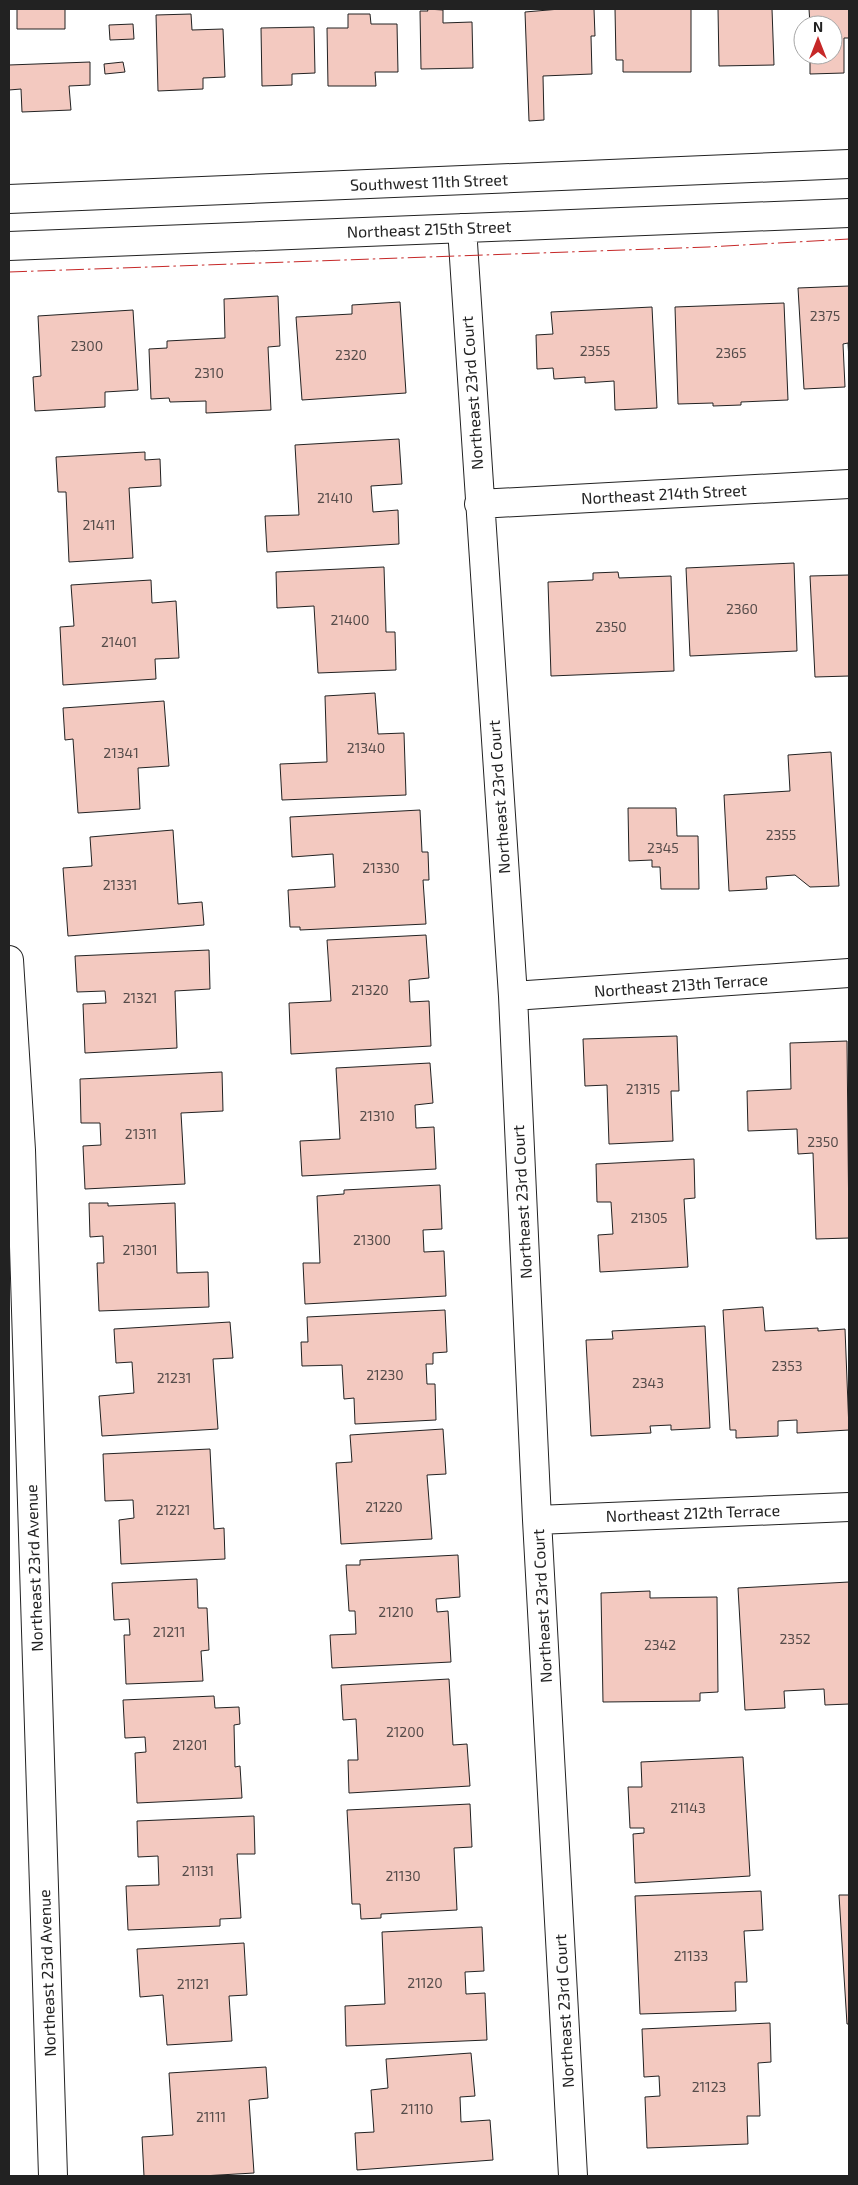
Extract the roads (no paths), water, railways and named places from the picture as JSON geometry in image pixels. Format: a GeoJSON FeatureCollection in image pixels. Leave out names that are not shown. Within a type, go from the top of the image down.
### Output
{"type":"FeatureCollection","features":[{"type":"Feature","properties":{"kind":"street","name":"Southwest 11th Street"},"geometry":{"type":"LineString","coordinates":[[9,200],[849,164]]}},
{"type":"Feature","properties":{"kind":"street","name":"Northeast 215th Street"},"geometry":{"type":"LineString","coordinates":[[9,246],[849,213]]}},
{"type":"Feature","properties":{"kind":"street","name":"Northeast 23rd Court"},"geometry":{"type":"LineString","coordinates":[[462,228],[513,996],[537,1520],[573,2176]]}},
{"type":"Feature","properties":{"kind":"street","name":"Northeast 214th Street"},"geometry":{"type":"LineString","coordinates":[[480,504],[849,484]]}},
{"type":"Feature","properties":{"kind":"street","name":"Northeast 23rd Avenue"},"geometry":{"type":"LineString","coordinates":[[9,960],[22,1150],[53,2176]]}},
{"type":"Feature","properties":{"kind":"street","name":"Northeast 213th Terrace"},"geometry":{"type":"LineString","coordinates":[[513,996],[849,973]]}},
{"type":"Feature","properties":{"kind":"street","name":"Northeast 212th Terrace"},"geometry":{"type":"LineString","coordinates":[[537,1520],[849,1507]]}}]}
